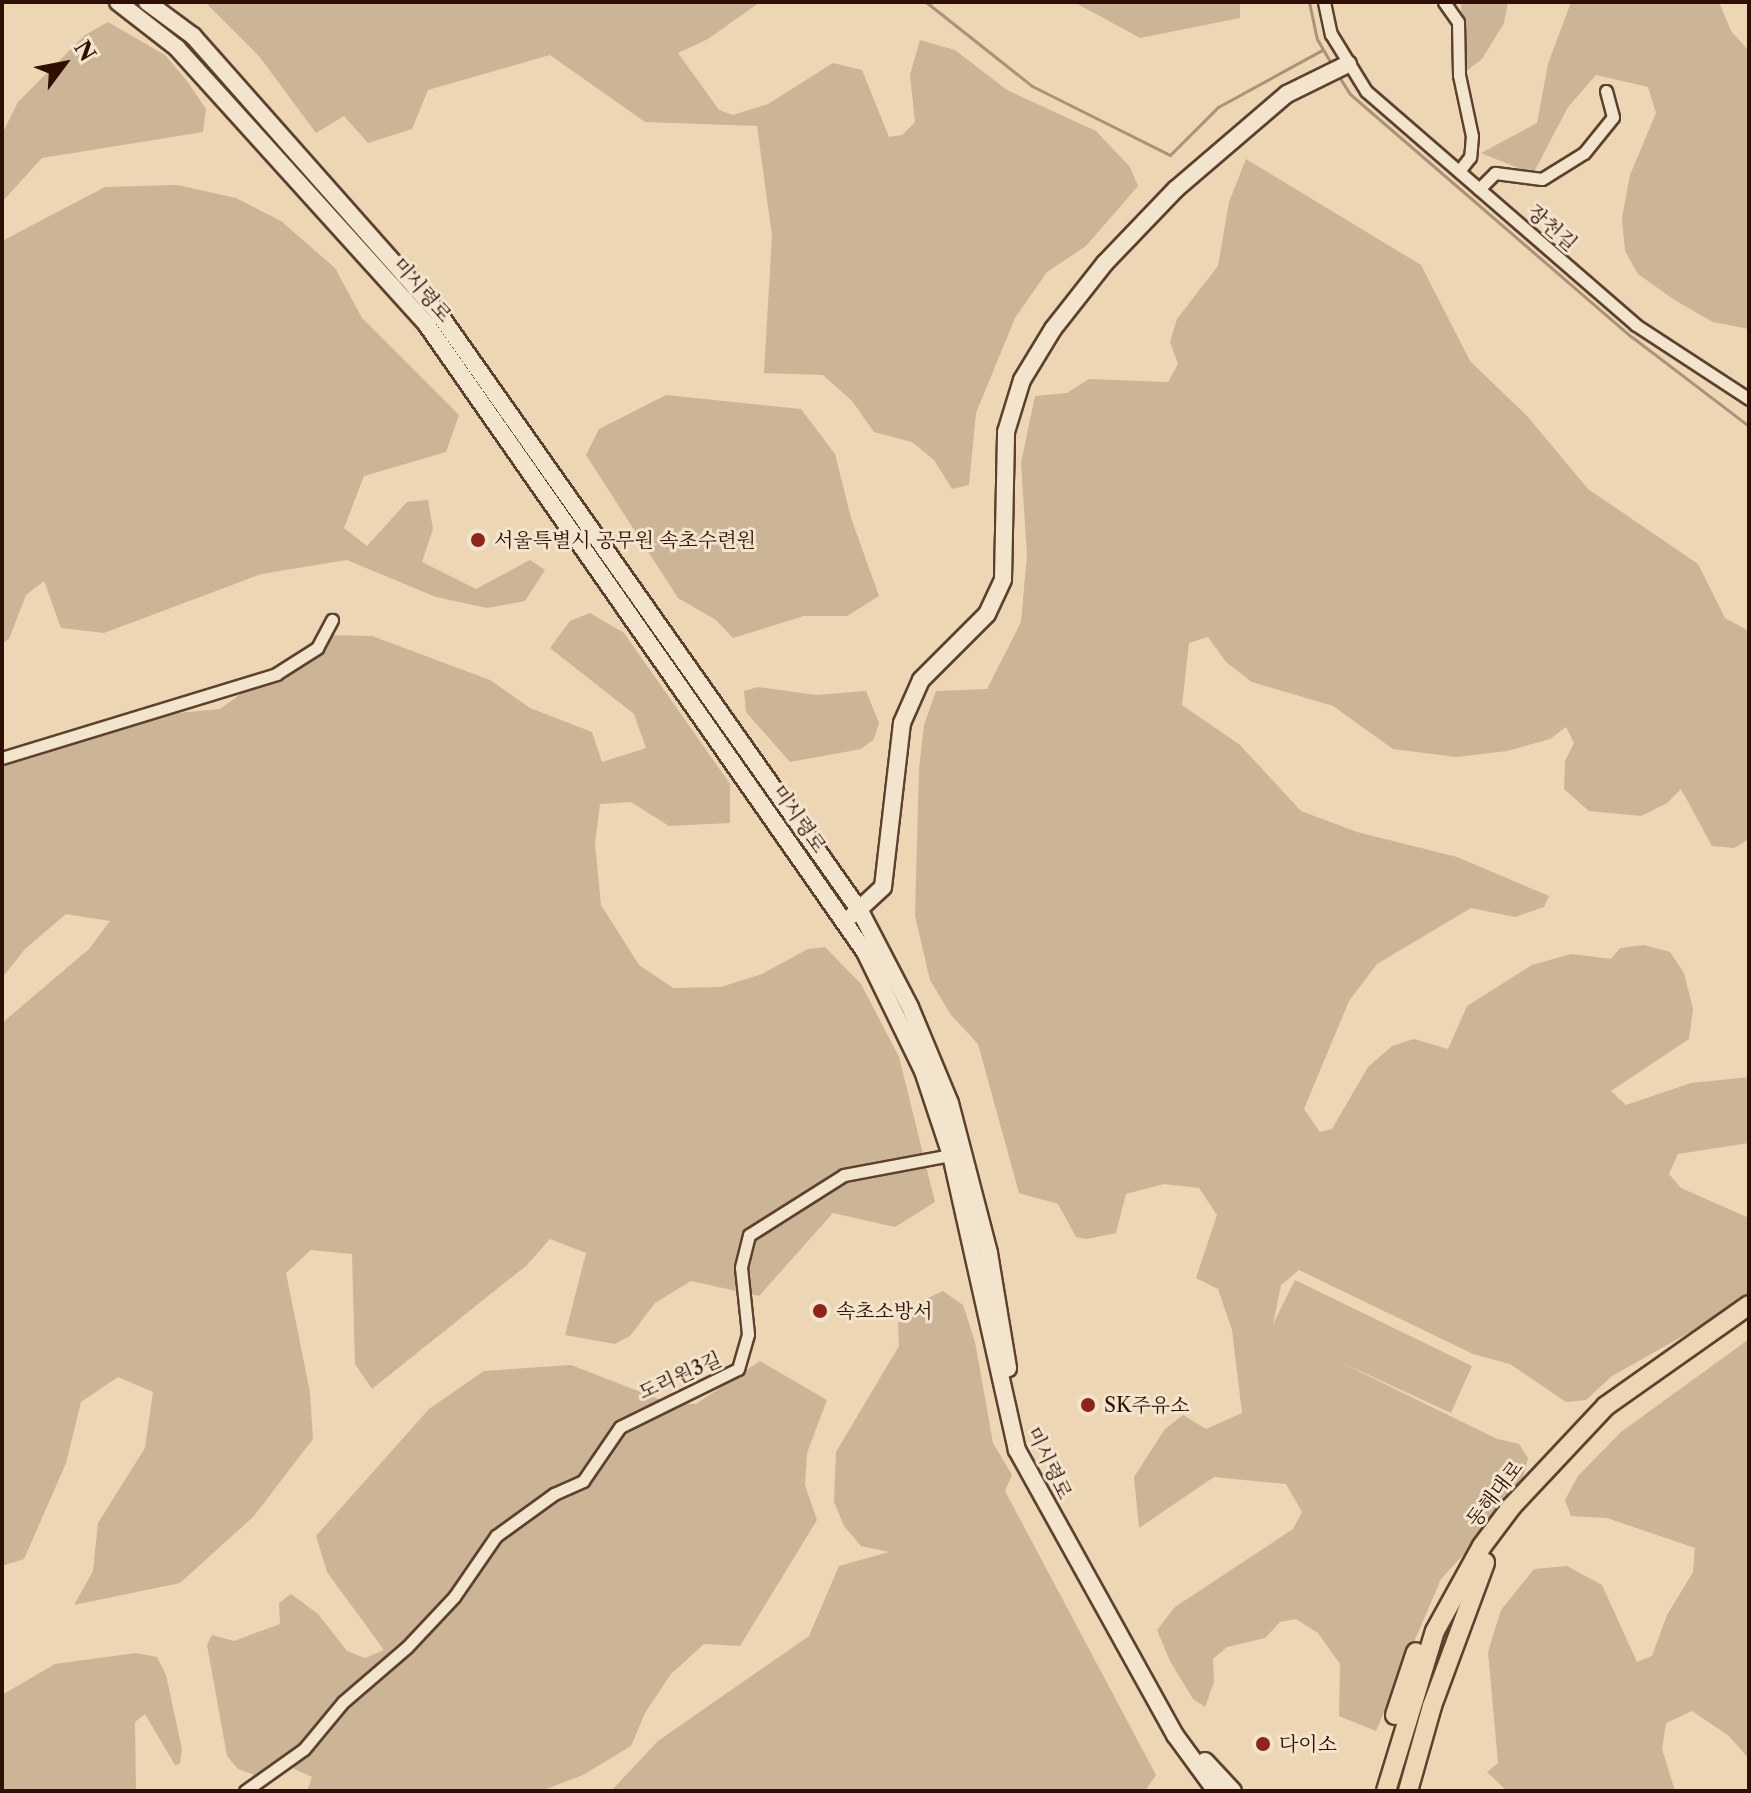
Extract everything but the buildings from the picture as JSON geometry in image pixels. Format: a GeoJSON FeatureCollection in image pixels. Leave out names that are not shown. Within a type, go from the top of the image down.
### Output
{"type":"FeatureCollection","features":[{"type":"Feature","properties":{"kind":"main road","name":"미시령로"},"geometry":{"type":"LineString","coordinates":[[118,2],[177,48],[427,325],[845,920],[907,1034],[951,1155],[1017,1450],[1175,1735],[1216,1791]]}},
{"type":"Feature","properties":{"kind":"main road","name":"미시령로"},"geometry":{"type":"LineString","coordinates":[[147,2],[193,36],[439,314],[860,911],[910,1007],[950,1103],[976,1195],[1012,1394],[1030,1454],[1173,1713],[1203,1759],[1233,1791]]}},
{"type":"Feature","properties":{"kind":"main road"},"geometry":{"type":"LineString","coordinates":[[845,920],[860,911],[883,887],[902,723],[921,680],[987,614],[1003,579],[1006,432],[1022,380],[1053,329],[1096,274],[1176,189],[1287,94],[1346,65]]}},
{"type":"Feature","properties":{"kind":"main road","name":"동해대로"},"geometry":{"type":"LineString","coordinates":[[1386,1791],[1435,1631],[1529,1483],[1581,1428],[1636,1382],[1749,1305]]}},
{"type":"Feature","properties":{"kind":"main road","name":"동해대로"},"geometry":{"type":"LineString","coordinates":[[1397,1791],[1440,1653],[1479,1563],[1533,1495],[1592,1433],[1671,1366],[1749,1315]]}},
{"type":"Feature","properties":{"kind":"main road"},"geometry":{"type":"LineString","coordinates":[[1373,1791],[1420,1640],[1447,1590],[1479,1563]]}},
{"type":"Feature","properties":{"kind":"main road"},"geometry":{"type":"LineString","coordinates":[[1408,1791],[1479,1563]]}},
{"type":"Feature","properties":{"kind":"street","name":"장천길"},"geometry":{"type":"LineString","coordinates":[[1324,2],[1331,34],[1346,65],[1366,91],[1636,325],[1749,399]]}},
{"type":"Feature","properties":{"kind":"street"},"geometry":{"type":"LineString","coordinates":[[1444,2],[1458,22],[1459,75],[1472,136],[1470,157],[1459,171]]}},
{"type":"Feature","properties":{"kind":"street"},"geometry":{"type":"LineString","coordinates":[[1479,189],[1495,173],[1542,179],[1584,153],[1613,117],[1606,91]]}},
{"type":"Feature","properties":{"kind":"street"},"geometry":{"type":"LineString","coordinates":[[2,758],[276,674],[317,648],[332,620]]}},
{"type":"Feature","properties":{"kind":"street","name":"도리원3길"},"geometry":{"type":"LineString","coordinates":[[245,1791],[304,1749],[343,1702],[407,1647],[454,1597],[496,1536],[554,1494],[583,1481],[620,1427],[738,1369],[748,1334],[741,1267],[749,1235],[755,1229],[844,1175],[951,1155]]}},
{"type":"Feature","properties":{"kind":"shaded area"},"geometry":{"type":"Polygon","coordinates":[[[205,2],[760,2],[708,39],[678,53],[719,110],[733,115],[768,104],[833,63],[862,70],[889,137],[902,135],[915,122],[910,75],[920,40],[955,50],[1007,90],[1096,131],[1130,167],[1138,186],[1086,246],[1047,272],[1015,318],[976,413],[969,485],[952,489],[934,460],[912,442],[874,432],[852,401],[823,375],[764,373],[772,236],[757,126],[645,122],[550,55],[428,90],[412,129],[368,143],[344,116],[316,133],[259,56],[205,2]]]}},
{"type":"Feature","properties":{"kind":"shaded area"},"geometry":{"type":"Polygon","coordinates":[[[1074,2],[1240,2],[1240,18],[1140,38],[1074,2]]]}},
{"type":"Feature","properties":{"kind":"shaded area"},"geometry":{"type":"Polygon","coordinates":[[[1461,2],[1508,2],[1504,23],[1482,59],[1464,73],[1461,2]]]}},
{"type":"Feature","properties":{"kind":"shaded area"},"geometry":{"type":"Polygon","coordinates":[[[1571,2],[1719,2],[1731,31],[1749,51],[1749,329],[1713,322],[1676,301],[1638,274],[1625,251],[1622,218],[1630,175],[1656,113],[1648,87],[1596,75],[1568,107],[1533,174],[1481,153],[1537,123],[1548,64],[1571,2]]]}},
{"type":"Feature","properties":{"kind":"shaded area"},"geometry":{"type":"Polygon","coordinates":[[[108,22],[165,55],[206,109],[203,132],[42,158],[2,202],[2,134],[18,102],[85,35],[108,22]]]}},
{"type":"Feature","properties":{"kind":"shaded area"},"geometry":{"type":"Polygon","coordinates":[[[1246,159],[1421,265],[1470,361],[1527,416],[1588,489],[1698,564],[1725,618],[1749,631],[1749,839],[1734,848],[1712,846],[1681,789],[1667,803],[1641,816],[1589,811],[1564,789],[1565,761],[1574,743],[1566,727],[1550,739],[1507,751],[1456,757],[1393,749],[1333,706],[1252,682],[1226,662],[1208,637],[1189,643],[1182,705],[1240,745],[1301,811],[1357,832],[1457,857],[1549,896],[1544,907],[1515,917],[1471,908],[1377,964],[1349,1001],[1304,1109],[1320,1132],[1332,1129],[1368,1067],[1392,1046],[1414,1039],[1448,1049],[1467,1006],[1532,965],[1571,954],[1611,959],[1620,948],[1644,945],[1670,952],[1684,973],[1693,1009],[1689,1039],[1611,1091],[1626,1105],[1691,1083],[1749,1077],[1749,1143],[1678,1154],[1669,1174],[1681,1188],[1749,1218],[1749,1299],[1612,1376],[1586,1400],[1566,1402],[1510,1364],[1473,1354],[1299,1270],[1281,1285],[1273,1324],[1295,1280],[1472,1366],[1451,1413],[1336,1360],[1497,1439],[1519,1444],[1528,1458],[1522,1481],[1497,1518],[1441,1579],[1376,1731],[1339,1716],[1340,1664],[1318,1633],[1296,1619],[1280,1622],[1265,1638],[1227,1647],[1213,1659],[1214,1682],[1205,1707],[1193,1699],[1170,1661],[1157,1630],[1175,1607],[1293,1529],[1302,1512],[1286,1484],[1214,1477],[1139,1528],[1134,1477],[1165,1429],[1183,1415],[1206,1429],[1242,1413],[1232,1330],[1218,1289],[1196,1278],[1217,1215],[1199,1188],[1164,1184],[1126,1194],[1116,1233],[1087,1239],[1076,1237],[1058,1204],[1019,1193],[978,1044],[951,1015],[930,980],[915,916],[919,769],[924,725],[936,691],[987,689],[1021,622],[1027,555],[1021,463],[1035,396],[1067,393],[1089,379],[1168,382],[1178,364],[1170,342],[1177,319],[1218,266],[1229,202],[1246,159]]]}},
{"type":"Feature","properties":{"kind":"shaded area"},"geometry":{"type":"Polygon","coordinates":[[[177,185],[236,198],[281,221],[335,268],[362,318],[459,415],[446,452],[364,476],[344,528],[367,546],[407,502],[428,500],[433,529],[422,562],[476,589],[530,560],[545,570],[525,601],[487,608],[436,597],[347,560],[261,574],[104,633],[61,628],[44,581],[26,595],[9,639],[2,643],[2,241],[105,187],[177,185]]]}},
{"type":"Feature","properties":{"kind":"shaded area"},"geometry":{"type":"Polygon","coordinates":[[[666,395],[801,409],[835,454],[851,518],[879,596],[847,616],[804,616],[733,638],[716,620],[678,598],[586,455],[599,429],[666,395]]]}},
{"type":"Feature","properties":{"kind":"shaded area"},"geometry":{"type":"Polygon","coordinates":[[[590,613],[624,633],[730,784],[730,823],[669,826],[631,802],[600,804],[595,843],[601,905],[639,965],[673,988],[721,987],[762,974],[808,949],[825,947],[861,984],[899,1057],[935,1202],[895,1227],[833,1213],[759,1296],[691,1281],[655,1303],[630,1336],[615,1344],[565,1335],[586,1253],[550,1239],[527,1265],[372,1389],[355,1364],[352,1254],[311,1250],[286,1273],[310,1392],[313,1439],[253,1517],[180,1583],[74,1605],[93,1571],[98,1523],[145,1448],[153,1392],[118,1377],[81,1402],[66,1463],[24,1559],[2,1566],[2,1023],[89,949],[110,921],[66,914],[25,949],[2,978],[2,759],[167,714],[220,709],[302,649],[330,635],[372,636],[490,680],[530,708],[592,732],[602,762],[646,748],[634,714],[550,648],[570,621],[590,613]]]}},
{"type":"Feature","properties":{"kind":"shaded area"},"geometry":{"type":"Polygon","coordinates":[[[758,687],[816,695],[866,691],[879,723],[874,739],[861,749],[790,762],[746,712],[744,691],[758,687]]]}},
{"type":"Feature","properties":{"kind":"shaded area"},"geometry":{"type":"Polygon","coordinates":[[[943,1291],[963,1305],[975,1342],[993,1443],[1012,1475],[1005,1491],[1156,1775],[1145,1791],[611,1791],[658,1741],[809,1636],[839,1566],[889,1552],[861,1546],[844,1526],[834,1502],[836,1452],[899,1346],[898,1323],[919,1302],[943,1291]]]}},
{"type":"Feature","properties":{"kind":"shaded area"},"geometry":{"type":"Polygon","coordinates":[[[1749,1339],[1749,1759],[1729,1736],[1692,1711],[1666,1723],[1662,1749],[1675,1791],[1507,1791],[1487,1772],[1498,1763],[1488,1652],[1501,1610],[1534,1569],[1567,1566],[1602,1585],[1637,1662],[1652,1656],[1667,1615],[1693,1572],[1695,1548],[1607,1518],[1571,1516],[1565,1500],[1578,1476],[1621,1432],[1749,1339]]]}},
{"type":"Feature","properties":{"kind":"shaded area"},"geometry":{"type":"Polygon","coordinates":[[[760,1361],[827,1400],[807,1453],[805,1485],[817,1520],[740,1646],[704,1644],[671,1674],[645,1713],[631,1746],[583,1775],[541,1791],[307,1791],[312,1777],[290,1767],[269,1780],[238,1769],[227,1756],[207,1645],[212,1635],[234,1641],[280,1624],[279,1603],[291,1594],[318,1614],[347,1651],[365,1658],[384,1650],[327,1572],[316,1536],[429,1409],[484,1371],[571,1365],[669,1403],[696,1404],[760,1361]]]}},
{"type":"Feature","properties":{"kind":"shaded area"},"geometry":{"type":"Polygon","coordinates":[[[136,1653],[157,1657],[166,1675],[182,1749],[180,1764],[175,1765],[145,1714],[135,1722],[136,1791],[2,1791],[2,1695],[55,1664],[136,1653]]]}},
{"type":"Feature","properties":{"kind":"waterway"},"geometry":{"type":"LineString","coordinates":[[926,2],[1032,86],[1170,155],[1218,107],[1322,50]]}},
{"type":"Feature","properties":{"kind":"waterway"},"geometry":{"type":"LineString","coordinates":[[1309,2],[1317,39],[1332,65]]}},
{"type":"Feature","properties":{"kind":"waterway"},"geometry":{"type":"LineString","coordinates":[[1338,75],[1350,94],[1632,337],[1749,426]]}},
{"type":"Feature","properties":{"kind":"place","name":"서울특별시 공무원 속초수련원"},"geometry":{"type":"Point","coordinates":[478,540]}},
{"type":"Feature","properties":{"kind":"place","name":"속초소방서"},"geometry":{"type":"Point","coordinates":[820,1311]}},
{"type":"Feature","properties":{"kind":"place","name":"SK주유소"},"geometry":{"type":"Point","coordinates":[1088,1405]}},
{"type":"Feature","properties":{"kind":"place","name":"다이소"},"geometry":{"type":"Point","coordinates":[1263,1744]}}]}
